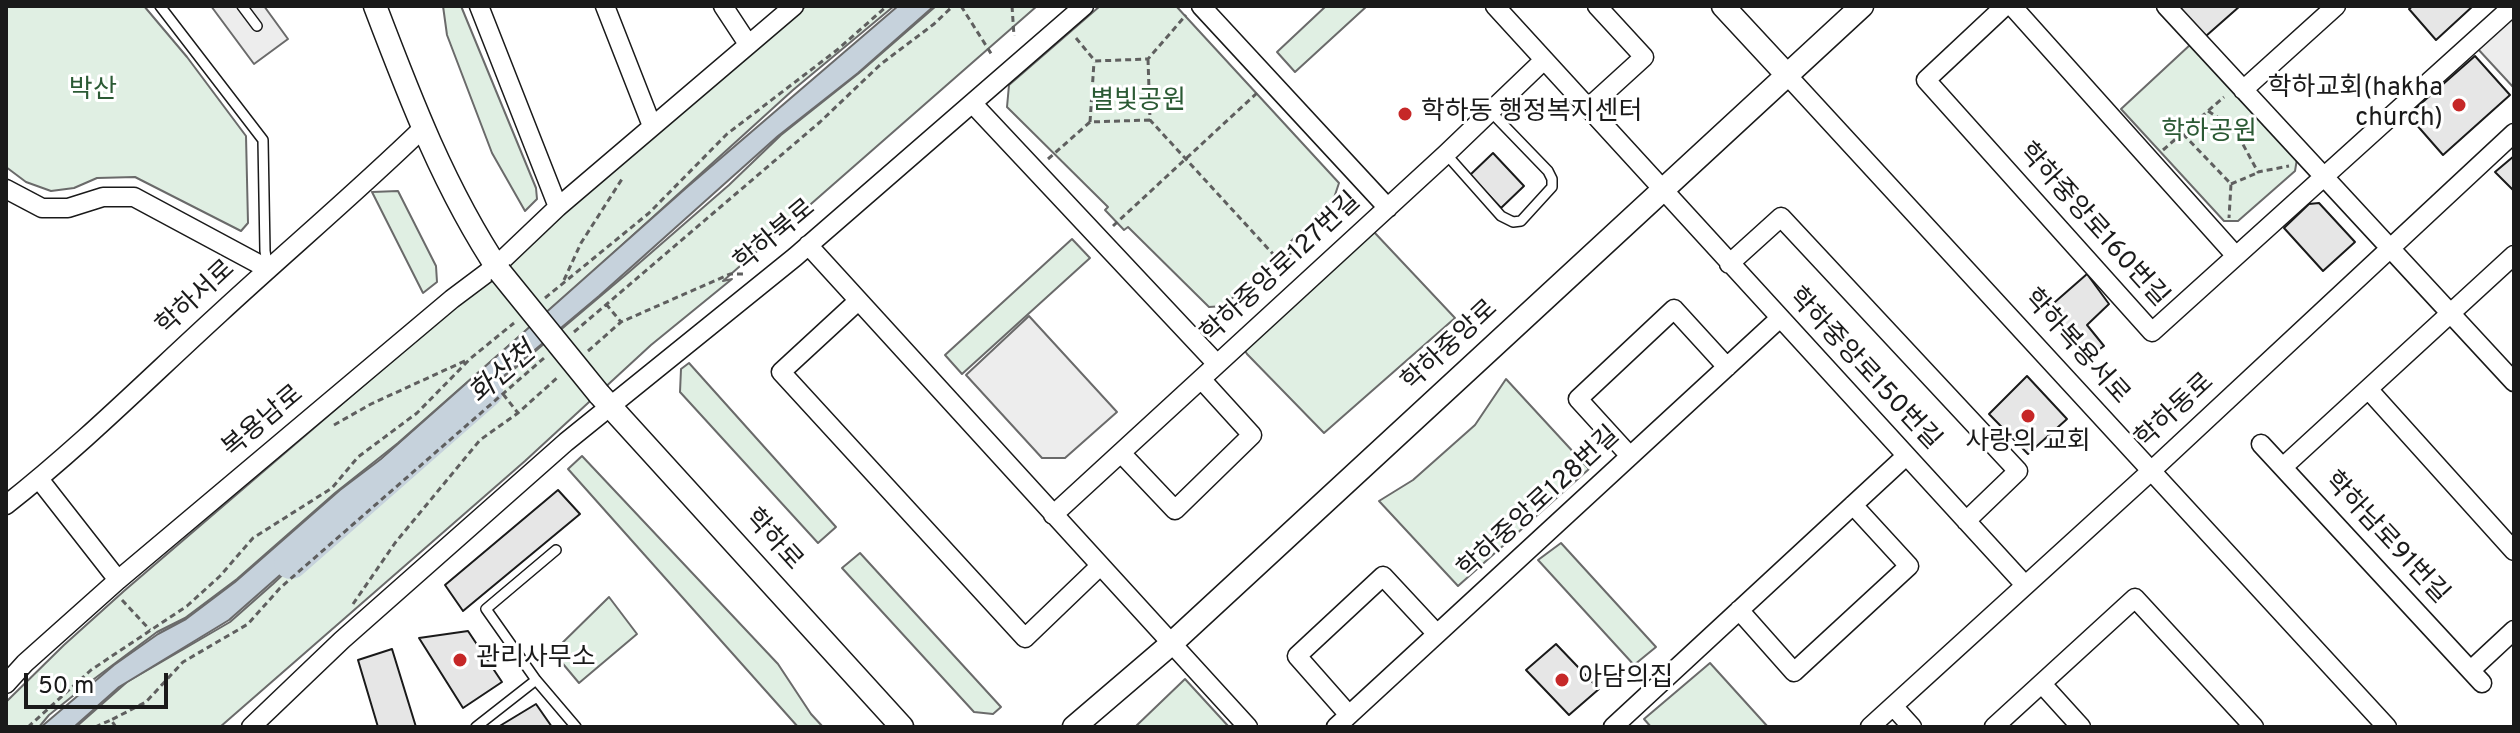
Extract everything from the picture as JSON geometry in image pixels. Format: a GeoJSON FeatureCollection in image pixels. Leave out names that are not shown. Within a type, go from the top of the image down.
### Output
{"type":"FeatureCollection","features":[{"type":"Feature","properties":{"kind":"street"},"geometry":{"type":"LineString","coordinates":[[375,6],[422,129],[464,212],[498,269]]}},
{"type":"Feature","properties":{"kind":"street"},"geometry":{"type":"LineString","coordinates":[[479,6],[558,207]]}},
{"type":"Feature","properties":{"kind":"street"},"geometry":{"type":"LineString","coordinates":[[605,6],[652,126]]}},
{"type":"Feature","properties":{"kind":"street"},"geometry":{"type":"LineString","coordinates":[[723,6],[748,44]]}},
{"type":"Feature","properties":{"kind":"street","name":"복용남로"},"geometry":{"type":"LineString","coordinates":[[6,684],[25,663],[118,587],[452,299],[498,269],[558,207],[794,6]]}},
{"type":"Feature","properties":{"kind":"street","name":"학하북로"},"geometry":{"type":"LineString","coordinates":[[251,727],[604,400],[808,245],[1084,6]]}},
{"type":"Feature","properties":{"kind":"street","name":"학하중앙로150번길"},"geometry":{"type":"LineString","coordinates":[[1495,6],[2025,585]]}},
{"type":"Feature","properties":{"kind":"street"},"geometry":{"type":"LineString","coordinates":[[1588,108],[1644,57],[1597,6]]}},
{"type":"Feature","properties":{"kind":"street","name":"학하복용서로"},"geometry":{"type":"LineString","coordinates":[[1723,6],[2387,727]]}},
{"type":"Feature","properties":{"kind":"street","name":"학하중앙로"},"geometry":{"type":"LineString","coordinates":[[1074,727],[1171,644],[1862,6]]}},
{"type":"Feature","properties":{"kind":"street","name":"학하중앙로160번길"},"geometry":{"type":"LineString","coordinates":[[2005,6],[1926,80],[2152,332],[2236,256]]}},
{"type":"Feature","properties":{"kind":"street"},"geometry":{"type":"LineString","coordinates":[[2012,6],[2236,256],[2513,6]]}},
{"type":"Feature","properties":{"kind":"street"},"geometry":{"type":"LineString","coordinates":[[2235,93],[2336,6]]}},
{"type":"Feature","properties":{"kind":"street"},"geometry":{"type":"LineString","coordinates":[[2169,7],[2235,93],[2325,177],[2514,382]]}},
{"type":"Feature","properties":{"kind":"street"},"geometry":{"type":"LineString","coordinates":[[1196,8],[1388,208]]}},
{"type":"Feature","properties":{"kind":"street","name":"학하중앙로127번길"},"geometry":{"type":"LineString","coordinates":[[1053,515],[1388,208],[1544,60]]}},
{"type":"Feature","properties":{"kind":"street"},"geometry":{"type":"LineString","coordinates":[[973,104],[1217,364]]}},
{"type":"Feature","properties":{"kind":"street","name":"학하서로"},"geometry":{"type":"LineString","coordinates":[[6,505],[39,479],[422,129]]}},
{"type":"Feature","properties":{"kind":"street","name":"학하동로"},"geometry":{"type":"LineString","coordinates":[[1870,727],[2514,133]]}},
{"type":"Feature","properties":{"kind":"street"},"geometry":{"type":"LineString","coordinates":[[6,189],[42,208],[68,208],[103,197],[134,197],[268,269]]}},
{"type":"Feature","properties":{"kind":"street"},"geometry":{"type":"LineString","coordinates":[[1729,264],[1781,217],[2018,471],[1966,521]]}},
{"type":"Feature","properties":{"kind":"street"},"geometry":{"type":"LineString","coordinates":[[808,245],[1248,727]]}},
{"type":"Feature","properties":{"kind":"street"},"geometry":{"type":"LineString","coordinates":[[2283,467],[2514,255]]}},
{"type":"Feature","properties":{"kind":"street","name":"학하로"},"geometry":{"type":"LineString","coordinates":[[498,269],[604,400],[902,727]]}},
{"type":"Feature","properties":{"kind":"street"},"geometry":{"type":"LineString","coordinates":[[858,301],[781,372],[1025,638],[1100,566]]}},
{"type":"Feature","properties":{"kind":"street"},"geometry":{"type":"LineString","coordinates":[[1630,456],[1578,399],[1674,309],[1727,367]]}},
{"type":"Feature","properties":{"kind":"street","name":"학하중앙로128번길"},"geometry":{"type":"LineString","coordinates":[[1343,721],[1780,318]]}},
{"type":"Feature","properties":{"kind":"street"},"geometry":{"type":"LineString","coordinates":[[1121,453],[1175,510],[1252,435],[1201,379]]}},
{"type":"Feature","properties":{"kind":"street"},"geometry":{"type":"LineString","coordinates":[[2368,389],[2514,551]]}},
{"type":"Feature","properties":{"kind":"street","name":"학하남로91번길"},"geometry":{"type":"LineString","coordinates":[[2261,444],[2476,676],[2514,630]]}},
{"type":"Feature","properties":{"kind":"street"},"geometry":{"type":"LineString","coordinates":[[1613,727],[1906,456]]}},
{"type":"Feature","properties":{"kind":"street"},"geometry":{"type":"LineString","coordinates":[[39,479],[118,587]]}},
{"type":"Feature","properties":{"kind":"street"},"geometry":{"type":"LineString","coordinates":[[1739,610],[1794,672],[1909,566],[1853,505]]}},
{"type":"Feature","properties":{"kind":"street"},"geometry":{"type":"LineString","coordinates":[[1343,721],[1297,656],[1383,576],[1437,634]]}},
{"type":"Feature","properties":{"kind":"street"},"geometry":{"type":"LineString","coordinates":[[1994,727],[2135,598],[2254,727]]}},
{"type":"Feature","properties":{"kind":"street"},"geometry":{"type":"LineString","coordinates":[[2042,684],[2081,727]]}},
{"type":"Feature","properties":{"kind":"street"},"geometry":{"type":"LineString","coordinates":[[1893,706],[1912,727]]}},
{"type":"Feature","properties":{"kind":"lane"},"geometry":{"type":"LineString","coordinates":[[160,6],[263,140],[268,269]]}},
{"type":"Feature","properties":{"kind":"lane"},"geometry":{"type":"LineString","coordinates":[[242,6],[257,26]]}},
{"type":"Feature","properties":{"kind":"lane"},"geometry":{"type":"LineString","coordinates":[[1446,154],[1501,216],[1513,222],[1521,221],[1552,187],[1552,179],[1548,171],[1491,112]]}},
{"type":"Feature","properties":{"kind":"lane"},"geometry":{"type":"LineString","coordinates":[[556,550],[486,609],[536,680],[576,727]]}},
{"type":"Feature","properties":{"kind":"lane"},"geometry":{"type":"LineString","coordinates":[[476,727],[536,680]]}},
{"type":"Feature","properties":{"kind":"path"},"geometry":{"type":"LineString","coordinates":[[540,302],[649,213],[727,134],[837,50],[887,6]]}},
{"type":"Feature","properties":{"kind":"path"},"geometry":{"type":"LineString","coordinates":[[572,334],[820,122],[881,64],[953,6]]}},
{"type":"Feature","properties":{"kind":"path"},"geometry":{"type":"LineString","coordinates":[[961,6],[992,55]]}},
{"type":"Feature","properties":{"kind":"path"},"geometry":{"type":"LineString","coordinates":[[1012,6],[1014,36]]}},
{"type":"Feature","properties":{"kind":"path"},"geometry":{"type":"LineString","coordinates":[[1095,61],[1148,59],[1196,8]]}},
{"type":"Feature","properties":{"kind":"path"},"geometry":{"type":"LineString","coordinates":[[1069,28],[1095,61],[1090,122]]}},
{"type":"Feature","properties":{"kind":"path"},"geometry":{"type":"LineString","coordinates":[[1148,59],[1150,120],[1284,266]]}},
{"type":"Feature","properties":{"kind":"path"},"geometry":{"type":"LineString","coordinates":[[1113,226],[1261,89]]}},
{"type":"Feature","properties":{"kind":"path"},"geometry":{"type":"LineString","coordinates":[[2161,152],[2208,111],[2235,93]]}},
{"type":"Feature","properties":{"kind":"path"},"geometry":{"type":"LineString","coordinates":[[2208,111],[2234,128],[2258,172]]}},
{"type":"Feature","properties":{"kind":"path"},"geometry":{"type":"LineString","coordinates":[[1048,159],[1090,122],[1150,120]]}},
{"type":"Feature","properties":{"kind":"path"},"geometry":{"type":"LineString","coordinates":[[2183,134],[2231,184],[2229,222]]}},
{"type":"Feature","properties":{"kind":"path"},"geometry":{"type":"LineString","coordinates":[[2231,184],[2258,172],[2297,164]]}},
{"type":"Feature","properties":{"kind":"path"},"geometry":{"type":"LineString","coordinates":[[563,284],[581,243],[629,168]]}},
{"type":"Feature","properties":{"kind":"path"},"geometry":{"type":"LineString","coordinates":[[580,357],[621,322],[730,274],[744,274]]}},
{"type":"Feature","properties":{"kind":"path"},"geometry":{"type":"LineString","coordinates":[[606,304],[621,322]]}},
{"type":"Feature","properties":{"kind":"path"},"geometry":{"type":"LineString","coordinates":[[28,727],[91,670],[187,606],[220,576],[253,538],[332,488],[358,457],[417,413],[471,358],[517,321]]}},
{"type":"Feature","properties":{"kind":"path"},"geometry":{"type":"LineString","coordinates":[[95,727],[146,702],[183,662],[248,624],[280,588],[548,354]]}},
{"type":"Feature","properties":{"kind":"path"},"geometry":{"type":"LineString","coordinates":[[323,430],[471,358]]}},
{"type":"Feature","properties":{"kind":"path"},"geometry":{"type":"LineString","coordinates":[[350,608],[395,543],[480,440],[518,413],[560,375]]}},
{"type":"Feature","properties":{"kind":"path"},"geometry":{"type":"LineString","coordinates":[[502,393],[518,413]]}},
{"type":"Feature","properties":{"kind":"path"},"geometry":{"type":"LineString","coordinates":[[118,587],[150,630]]}},
{"type":"Feature","properties":{"kind":"path"},"geometry":{"type":"LineString","coordinates":[[111,720],[116,727]]}},
{"type":"Feature","properties":{"kind":"green space","name":"박산"},"geometry":{"type":"Polygon","coordinates":[[[6,6],[144,6],[246,136],[248,223],[241,231],[135,177],[97,178],[74,188],[51,191],[26,182],[6,167],[6,6]]]}},
{"type":"Feature","properties":{"kind":"green space"},"geometry":{"type":"Polygon","coordinates":[[[443,6],[461,6],[536,188],[537,199],[525,211],[492,153],[447,35],[443,6]]]}},
{"type":"Feature","properties":{"kind":"green space"},"geometry":{"type":"Polygon","coordinates":[[[806,6],[894,6],[793,90],[398,443],[335,493],[237,579],[185,618],[157,632],[94,679],[49,715],[39,727],[6,727],[6,702],[64,645],[806,6]]]}},
{"type":"Feature","properties":{"kind":"green space"},"geometry":{"type":"Polygon","coordinates":[[[936,6],[1037,6],[723,281],[732,279],[651,345],[525,461],[220,727],[76,727],[127,682],[230,622],[361,500],[629,272],[781,135],[936,6]]]}},
{"type":"Feature","properties":{"kind":"green space","name":"별빛공원"},"geometry":{"type":"Polygon","coordinates":[[[1100,6],[1176,6],[1339,183],[1333,201],[1287,245],[1293,252],[1271,269],[1266,266],[1224,306],[1209,307],[1128,227],[1124,230],[1105,210],[1108,207],[1007,107],[1009,85],[1100,6]]]}},
{"type":"Feature","properties":{"kind":"green space"},"geometry":{"type":"Polygon","coordinates":[[[1326,6],[1367,6],[1295,72],[1277,52],[1326,6]]]}},
{"type":"Feature","properties":{"kind":"green space","name":"학하공원"},"geometry":{"type":"Polygon","coordinates":[[[2191,44],[2297,159],[2295,171],[2238,221],[2224,221],[2121,109],[2191,44]]]}},
{"type":"Feature","properties":{"kind":"green space"},"geometry":{"type":"Polygon","coordinates":[[[398,191],[436,266],[437,282],[423,293],[372,192],[398,191]]]}},
{"type":"Feature","properties":{"kind":"green space"},"geometry":{"type":"Polygon","coordinates":[[[1374,232],[1455,318],[1324,433],[1240,343],[1374,232]]]}},
{"type":"Feature","properties":{"kind":"green space"},"geometry":{"type":"Polygon","coordinates":[[[1072,239],[1090,258],[962,374],[945,355],[1072,239]]]}},
{"type":"Feature","properties":{"kind":"green space"},"geometry":{"type":"Polygon","coordinates":[[[689,363],[836,527],[818,543],[680,392],[681,369],[689,363]]]}},
{"type":"Feature","properties":{"kind":"green space"},"geometry":{"type":"Polygon","coordinates":[[[1506,379],[1589,469],[1458,586],[1379,501],[1413,480],[1475,425],[1506,379]]]}},
{"type":"Feature","properties":{"kind":"green space"},"geometry":{"type":"Polygon","coordinates":[[[582,456],[778,664],[823,727],[798,727],[568,469],[582,456]]]}},
{"type":"Feature","properties":{"kind":"green space"},"geometry":{"type":"Polygon","coordinates":[[[1561,543],[1656,647],[1634,665],[1538,560],[1561,543]]]}},
{"type":"Feature","properties":{"kind":"green space"},"geometry":{"type":"Polygon","coordinates":[[[860,553],[1001,707],[993,714],[974,712],[842,568],[860,553]]]}},
{"type":"Feature","properties":{"kind":"green space"},"geometry":{"type":"Polygon","coordinates":[[[609,597],[637,634],[579,683],[553,652],[609,597]]]}},
{"type":"Feature","properties":{"kind":"green space"},"geometry":{"type":"Polygon","coordinates":[[[1710,663],[1768,727],[1651,727],[1644,719],[1710,663]]]}},
{"type":"Feature","properties":{"kind":"green space"},"geometry":{"type":"Polygon","coordinates":[[[1185,679],[1229,727],[1135,727],[1185,679]]]}},
{"type":"Feature","properties":{"kind":"shaded area"},"geometry":{"type":"Polygon","coordinates":[[[211,6],[264,6],[288,39],[254,64],[211,6]]]}},
{"type":"Feature","properties":{"kind":"shaded area"},"geometry":{"type":"Polygon","coordinates":[[[2514,13],[2514,88],[2477,48],[2514,13]]]}},
{"type":"Feature","properties":{"kind":"shaded area"},"geometry":{"type":"Polygon","coordinates":[[[1029,316],[1117,412],[1065,458],[1042,458],[966,375],[1029,316]]]}},
{"type":"Feature","properties":{"kind":"water"},"geometry":{"type":"Polygon","coordinates":[[[898,6],[934,6],[858,73],[778,136],[599,296],[360,500],[229,620],[119,687],[74,727],[41,727],[114,665],[158,634],[186,619],[235,582],[340,490],[381,459],[686,188],[898,6]]]}},
{"type":"Feature","properties":{"kind":"building"},"geometry":{"type":"Polygon","coordinates":[[[2183,6],[2240,6],[2206,36],[2178,11],[2183,6]]]}},
{"type":"Feature","properties":{"kind":"building"},"geometry":{"type":"Polygon","coordinates":[[[2413,6],[2473,6],[2436,40],[2409,9],[2413,6]]]}},
{"type":"Feature","properties":{"kind":"building","name":"학하교회(hakha church)"},"geometry":{"type":"Polygon","coordinates":[[[2475,56],[2510,95],[2443,155],[2408,115],[2475,56]]]}},
{"type":"Feature","properties":{"kind":"building"},"geometry":{"type":"Polygon","coordinates":[[[1493,153],[1524,186],[1501,208],[1470,175],[1493,153]]]}},
{"type":"Feature","properties":{"kind":"building"},"geometry":{"type":"Polygon","coordinates":[[[2514,156],[2514,191],[2495,172],[2514,156]]]}},
{"type":"Feature","properties":{"kind":"building"},"geometry":{"type":"Polygon","coordinates":[[[2319,203],[2355,242],[2323,271],[2284,228],[2309,204],[2319,203]]]}},
{"type":"Feature","properties":{"kind":"building"},"geometry":{"type":"Polygon","coordinates":[[[2087,274],[2109,304],[2087,325],[2104,346],[2090,356],[2047,309],[2087,274]]]}},
{"type":"Feature","properties":{"kind":"building","name":"사랑의 교회"},"geometry":{"type":"Polygon","coordinates":[[[2027,376],[2067,419],[2028,454],[1989,414],[2027,376]]]}},
{"type":"Feature","properties":{"kind":"building"},"geometry":{"type":"Polygon","coordinates":[[[558,490],[580,514],[463,611],[445,585],[558,490]]]}},
{"type":"Feature","properties":{"kind":"building","name":"관리사무소"},"geometry":{"type":"Polygon","coordinates":[[[468,631],[502,682],[463,708],[419,638],[468,631]]]}},
{"type":"Feature","properties":{"kind":"building","name":"아담의집"},"geometry":{"type":"Polygon","coordinates":[[[1556,644],[1599,689],[1569,715],[1526,670],[1556,644]]]}},
{"type":"Feature","properties":{"kind":"building"},"geometry":{"type":"Polygon","coordinates":[[[392,649],[416,727],[378,727],[358,660],[392,649]]]}},
{"type":"Feature","properties":{"kind":"building"},"geometry":{"type":"Polygon","coordinates":[[[536,704],[552,727],[498,727],[536,704]]]}},
{"type":"Feature","properties":{"kind":"waterway","name":"화산천"},"geometry":{"type":"LineString","coordinates":[[291,562],[486,391]]}},
{"type":"Feature","properties":{"kind":"place","name":"학하교회(hakha church)"},"geometry":{"type":"Point","coordinates":[2459,105]}},
{"type":"Feature","properties":{"kind":"place","name":"학하동 행정복지센터"},"geometry":{"type":"Point","coordinates":[1405,114]}},
{"type":"Feature","properties":{"kind":"place","name":"사랑의 교회"},"geometry":{"type":"Point","coordinates":[2028,416]}},
{"type":"Feature","properties":{"kind":"place","name":"관리사무소"},"geometry":{"type":"Point","coordinates":[460,660]}},
{"type":"Feature","properties":{"kind":"place","name":"아담의집"},"geometry":{"type":"Point","coordinates":[1562,680]}}]}
